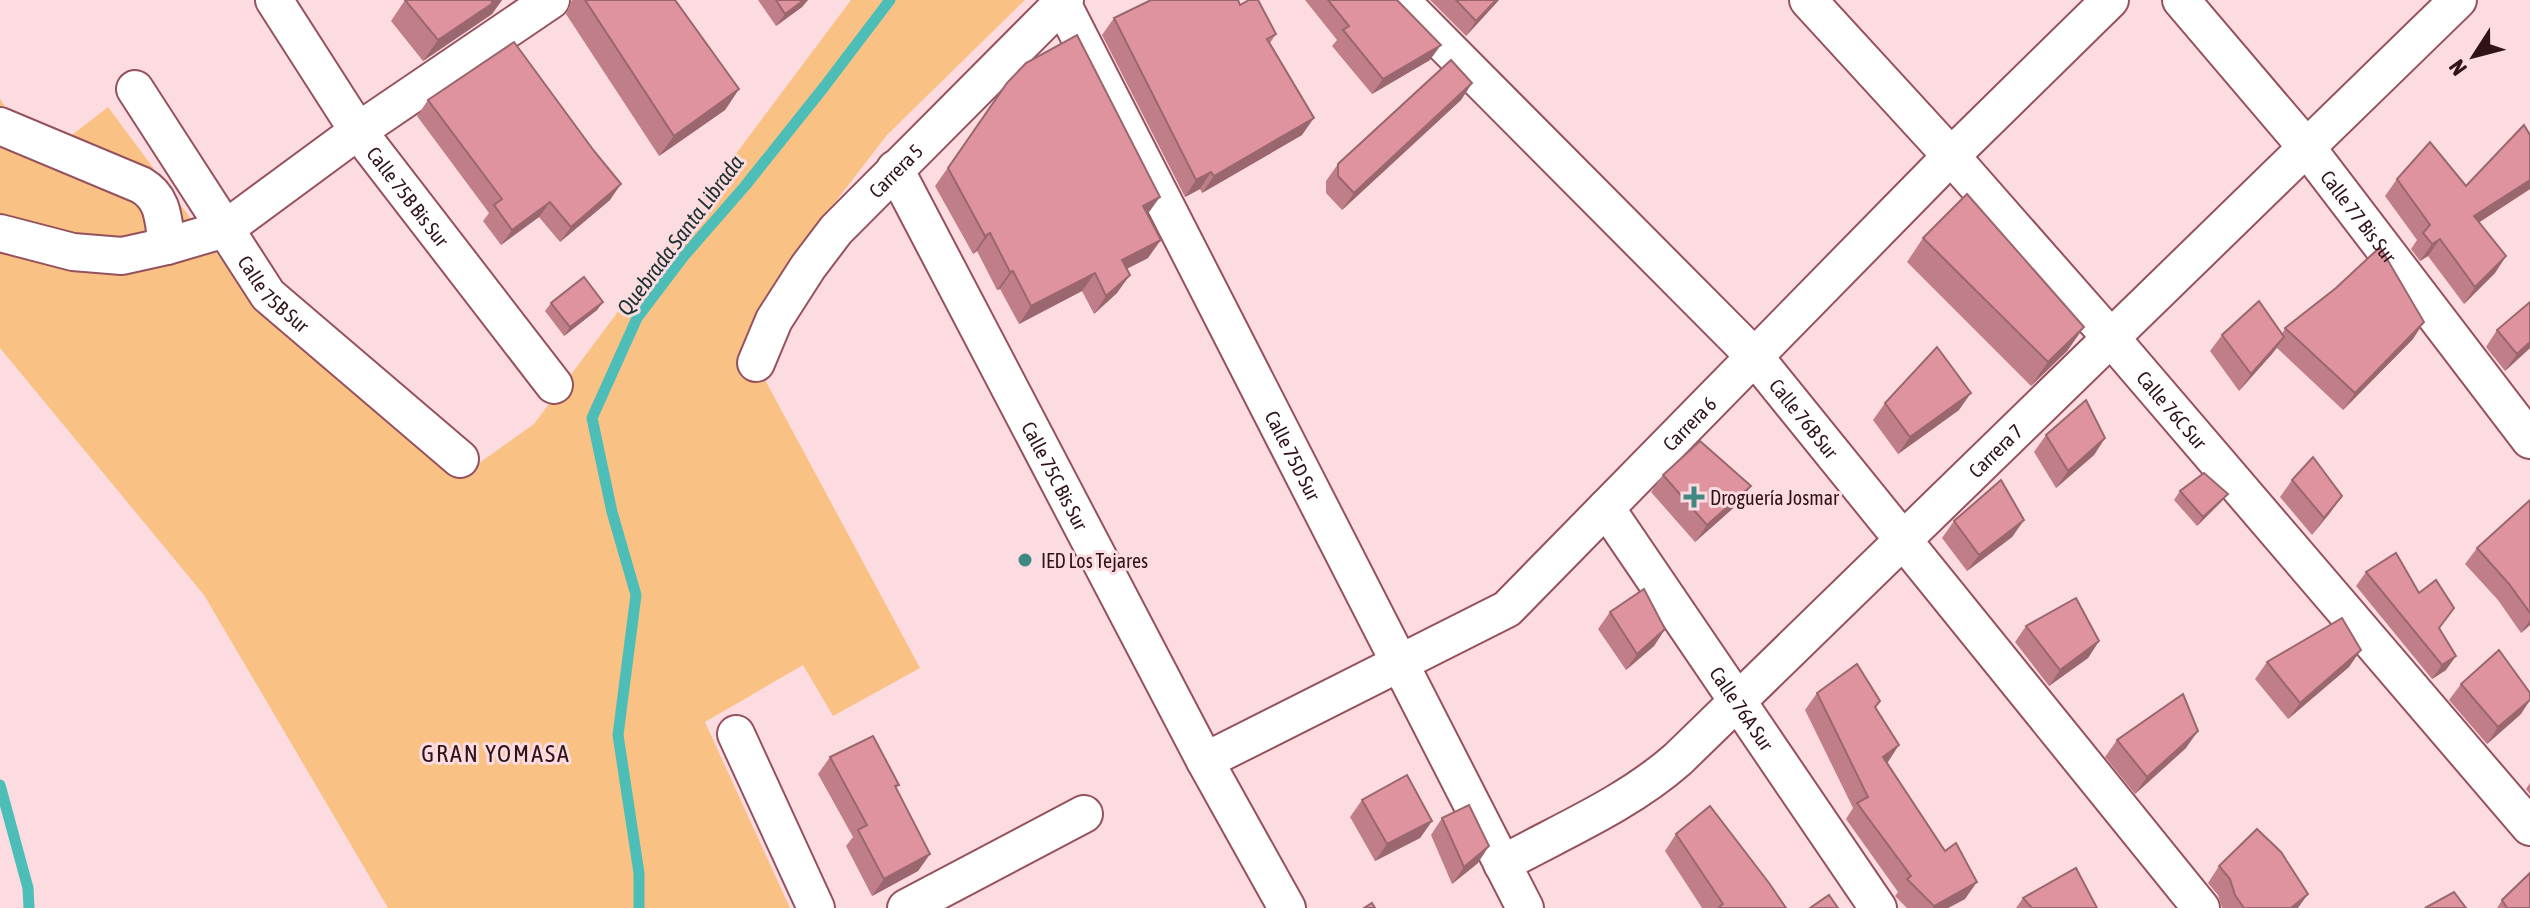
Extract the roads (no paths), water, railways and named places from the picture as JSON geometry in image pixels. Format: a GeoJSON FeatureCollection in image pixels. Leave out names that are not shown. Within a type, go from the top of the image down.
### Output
{"type":"FeatureCollection","features":[{"type":"Feature","properties":{"kind":"street","name":"Calle 75B Bis Sur"},"geometry":{"type":"LineString","coordinates":[[274,0],[358,131],[554,385]]}},
{"type":"Feature","properties":{"kind":"street"},"geometry":{"type":"LineString","coordinates":[[0,233],[73,252],[122,256],[225,229],[358,131],[551,0]]}},
{"type":"Feature","properties":{"kind":"street","name":"Calle 76B Sur"},"geometry":{"type":"LineString","coordinates":[[1400,0],[1754,356],[2201,908]]}},
{"type":"Feature","properties":{"kind":"street","name":"Calle 76C Sur"},"geometry":{"type":"LineString","coordinates":[[1808,0],[2111,338],[2530,827]]}},
{"type":"Feature","properties":{"kind":"street","name":"Carrera 6"},"geometry":{"type":"LineString","coordinates":[[1205,761],[1507,609],[1951,156],[2110,0]]}},
{"type":"Feature","properties":{"kind":"street","name":"Calle 77 Bis Sur"},"geometry":{"type":"LineString","coordinates":[[2181,0],[2307,148],[2530,440]]}},
{"type":"Feature","properties":{"kind":"street","name":"Carrera 7"},"geometry":{"type":"LineString","coordinates":[[1502,864],[1659,776],[2458,0]]}},
{"type":"Feature","properties":{"kind":"street","name":"Carrera 5"},"geometry":{"type":"LineString","coordinates":[[756,363],[774,320],[836,230],[1063,2]]}},
{"type":"Feature","properties":{"kind":"street","name":"Calle 75D Sur"},"geometry":{"type":"LineString","coordinates":[[1063,2],[1525,908]]}},
{"type":"Feature","properties":{"kind":"street","name":"Calle 75B Sur"},"geometry":{"type":"LineString","coordinates":[[135,89],[268,295],[460,459]]}},
{"type":"Feature","properties":{"kind":"street"},"geometry":{"type":"LineString","coordinates":[[0,126],[152,191],[159,200],[167,246]]}},
{"type":"Feature","properties":{"kind":"street","name":"Calle 75C Bis Sur"},"geometry":{"type":"LineString","coordinates":[[895,169],[1205,761],[1287,908]]}},
{"type":"Feature","properties":{"kind":"street","name":"Calle 76A Sur"},"geometry":{"type":"LineString","coordinates":[[1606,508],[1878,908]]}},
{"type":"Feature","properties":{"kind":"street"},"geometry":{"type":"LineString","coordinates":[[736,734],[816,908]]}},
{"type":"Feature","properties":{"kind":"street"},"geometry":{"type":"LineString","coordinates":[[906,908],[1084,814]]}},
{"type":"Feature","properties":{"kind":"waterway","name":"Quebrada Santa Librada"},"geometry":{"type":"LineString","coordinates":[[639,908],[639,873],[618,735],[636,595],[612,512],[592,418],[637,318],[684,256],[824,87],[890,0]]}},
{"type":"Feature","properties":{"kind":"waterway"},"geometry":{"type":"LineString","coordinates":[[0,785],[28,888],[29,908]]}},
{"type":"Feature","properties":{"kind":"place","name":"Droguería Josmar"},"geometry":{"type":"Point","coordinates":[1694,497]}},
{"type":"Feature","properties":{"kind":"place","name":"IED Los Tejares"},"geometry":{"type":"Point","coordinates":[1025,560]}},
{"type":"Feature","properties":{"kind":"district","name":"GRAN YOMASA"},"geometry":{"type":"Point","coordinates":[496,753]}}]}
